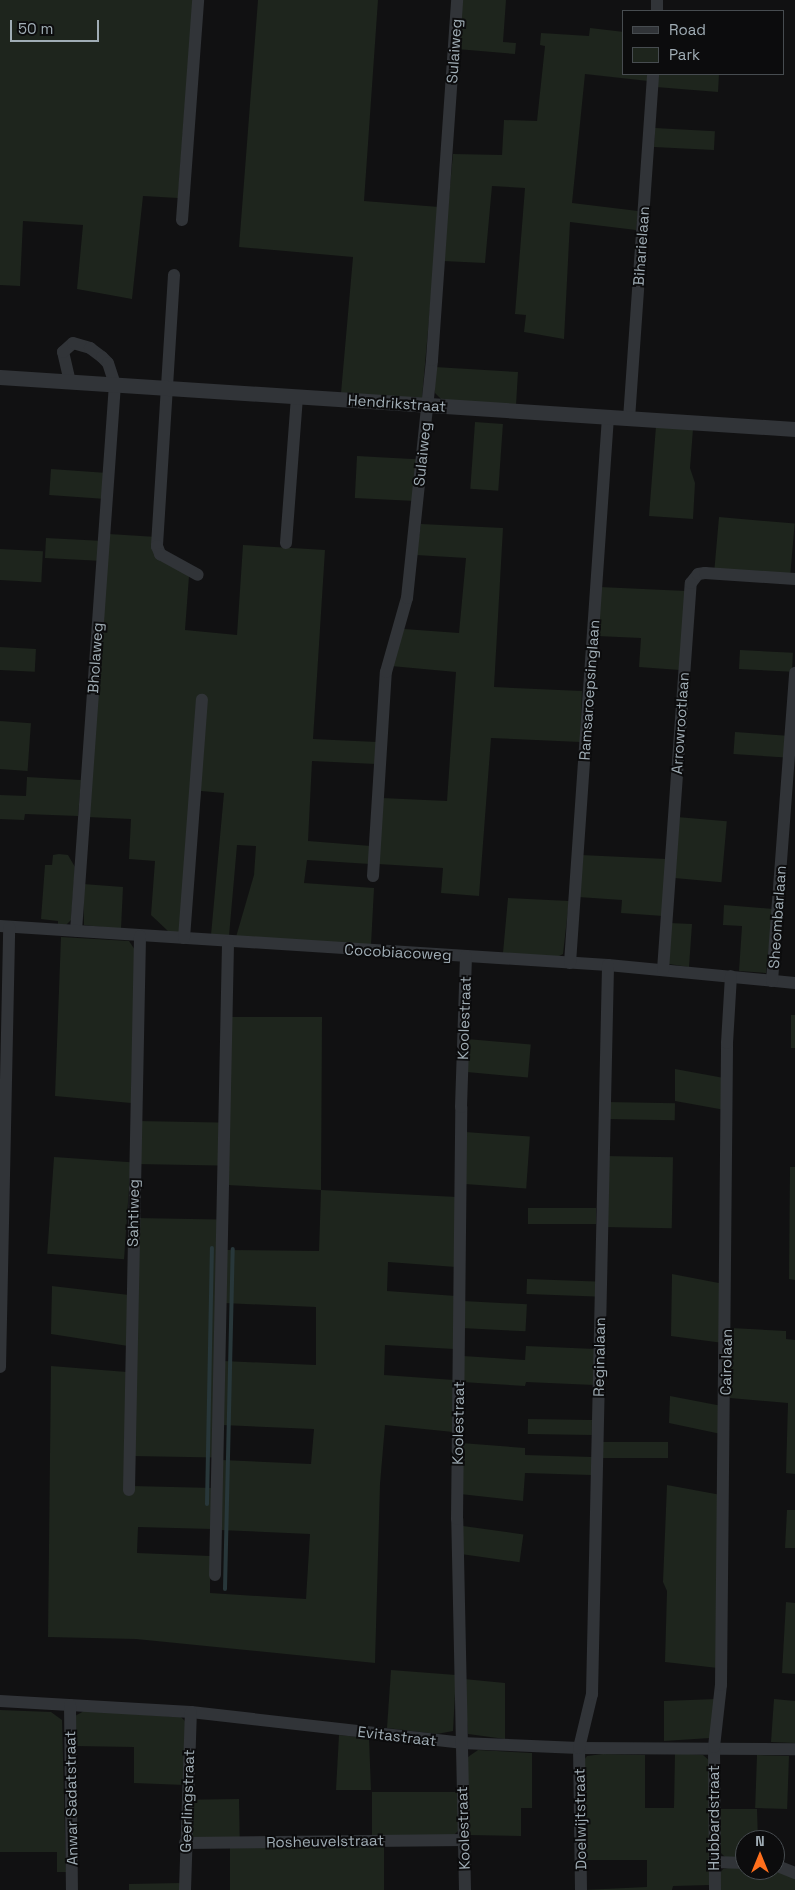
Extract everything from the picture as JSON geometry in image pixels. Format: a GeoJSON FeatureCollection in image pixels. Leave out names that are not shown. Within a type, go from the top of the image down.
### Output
{"type":"FeatureCollection","features":[{"type":"Feature","properties":{"kind":"street"},"geometry":{"type":"LineString","coordinates":[[182,220],[198,0]]}},
{"type":"Feature","properties":{"kind":"street","name":"Sulaiweg"},"geometry":{"type":"LineString","coordinates":[[373,876],[386,672],[407,598],[427,405],[458,0]]}},
{"type":"Feature","properties":{"kind":"street","name":"Biharielaan"},"geometry":{"type":"LineString","coordinates":[[629,419],[652,75]]}},
{"type":"Feature","properties":{"kind":"street"},"geometry":{"type":"LineString","coordinates":[[174,275],[158,549],[160,554],[198,575]]}},
{"type":"Feature","properties":{"kind":"street"},"geometry":{"type":"LineString","coordinates":[[70,382],[63,352],[73,344],[90,348],[102,357],[108,363],[115,384]]}},
{"type":"Feature","properties":{"kind":"street","name":"Hendrikstraat"},"geometry":{"type":"LineString","coordinates":[[0,377],[795,429]]}},
{"type":"Feature","properties":{"kind":"street","name":"Bholaweg"},"geometry":{"type":"LineString","coordinates":[[76,931],[115,384]]}},
{"type":"Feature","properties":{"kind":"street"},"geometry":{"type":"LineString","coordinates":[[286,543],[298,396]]}},
{"type":"Feature","properties":{"kind":"street","name":"Ramsaroepsinglaan"},"geometry":{"type":"LineString","coordinates":[[570,963],[608,417]]}},
{"type":"Feature","properties":{"kind":"street","name":"Arrowrootlaan"},"geometry":{"type":"LineString","coordinates":[[663,970],[692,583],[698,574],[705,573],[795,579]]}},
{"type":"Feature","properties":{"kind":"street","name":"Sheombarlaan"},"geometry":{"type":"LineString","coordinates":[[772,981],[795,673]]}},
{"type":"Feature","properties":{"kind":"street"},"geometry":{"type":"LineString","coordinates":[[184,938],[202,700]]}},
{"type":"Feature","properties":{"kind":"street"},"geometry":{"type":"LineString","coordinates":[[0,1367],[5,927]]}},
{"type":"Feature","properties":{"kind":"street","name":"Cocobiacoweg"},"geometry":{"type":"LineString","coordinates":[[5,927],[608,965],[795,983]]}},
{"type":"Feature","properties":{"kind":"street","name":"Sahtiweg"},"geometry":{"type":"LineString","coordinates":[[129,1490],[140,936]]}},
{"type":"Feature","properties":{"kind":"street"},"geometry":{"type":"LineString","coordinates":[[215,1576],[228,942]]}},
{"type":"Feature","properties":{"kind":"street","name":"Koolestraat"},"geometry":{"type":"LineString","coordinates":[[465,1890],[461,1743],[458,1442],[466,956]]}},
{"type":"Feature","properties":{"kind":"street","name":"Reginalaan"},"geometry":{"type":"LineString","coordinates":[[579,1748],[592,1694],[608,965]]}},
{"type":"Feature","properties":{"kind":"street","name":"Cairolaan"},"geometry":{"type":"LineString","coordinates":[[714,1747],[721,1684],[727,1043],[731,976]]}},
{"type":"Feature","properties":{"kind":"street","name":"Evitastraat"},"geometry":{"type":"LineString","coordinates":[[0,1701],[191,1712],[461,1743],[579,1748],[714,1747],[795,1749]]}},
{"type":"Feature","properties":{"kind":"street","name":"Anwar Sadatstraat"},"geometry":{"type":"LineString","coordinates":[[70,1705],[72,1890]]}},
{"type":"Feature","properties":{"kind":"street","name":"Geerlingstraat"},"geometry":{"type":"LineString","coordinates":[[185,1890],[185,1843],[191,1712]]}},
{"type":"Feature","properties":{"kind":"street","name":"Hubbardstraat"},"geometry":{"type":"LineString","coordinates":[[714,1747],[715,1890]]}},
{"type":"Feature","properties":{"kind":"street","name":"Doelwijtstraat"},"geometry":{"type":"LineString","coordinates":[[579,1748],[581,1890]]}},
{"type":"Feature","properties":{"kind":"street","name":"Rosheuvelstraat"},"geometry":{"type":"LineString","coordinates":[[185,1843],[464,1840]]}},
{"type":"Feature","properties":{"kind":"street"},"geometry":{"type":"LineString","coordinates":[[714,1862],[735,1863]]}},
{"type":"Feature","properties":{"kind":"green space"},"geometry":{"type":"Polygon","coordinates":[[[0,0],[193,0],[178,198],[143,196],[132,299],[77,289],[83,225],[23,221],[20,286],[0,285],[0,0]]]}},
{"type":"Feature","properties":{"kind":"green space"},"geometry":{"type":"Polygon","coordinates":[[[258,0],[378,0],[364,201],[439,207],[422,398],[341,393],[353,257],[239,247],[258,0]]]}},
{"type":"Feature","properties":{"kind":"green space"},"geometry":{"type":"Polygon","coordinates":[[[461,0],[506,0],[503,42],[516,43],[515,54],[457,49],[461,0]]]}},
{"type":"Feature","properties":{"kind":"green space"},"geometry":{"type":"Polygon","coordinates":[[[590,28],[622,32],[622,75],[649,75],[648,81],[585,74],[572,203],[638,211],[636,230],[570,222],[564,339],[524,332],[526,315],[515,314],[525,188],[492,186],[485,263],[443,261],[453,154],[502,155],[504,120],[537,121],[545,46],[540,45],[541,33],[589,36],[590,28]]]}},
{"type":"Feature","properties":{"kind":"green space"},"geometry":{"type":"Polygon","coordinates":[[[657,75],[719,75],[718,92],[656,87],[657,75]]]}},
{"type":"Feature","properties":{"kind":"green space"},"geometry":{"type":"Polygon","coordinates":[[[655,128],[715,131],[714,150],[654,147],[655,128]]]}},
{"type":"Feature","properties":{"kind":"green space"},"geometry":{"type":"Polygon","coordinates":[[[435,367],[518,372],[516,405],[442,400],[435,393],[435,367]]]}},
{"type":"Feature","properties":{"kind":"green space"},"geometry":{"type":"Polygon","coordinates":[[[475,422],[503,424],[498,491],[470,489],[475,422]]]}},
{"type":"Feature","properties":{"kind":"green space"},"geometry":{"type":"Polygon","coordinates":[[[656,426],[693,429],[690,468],[695,483],[693,519],[649,516],[656,426]]]}},
{"type":"Feature","properties":{"kind":"green space"},"geometry":{"type":"Polygon","coordinates":[[[357,456],[417,459],[415,501],[355,498],[357,456]]]}},
{"type":"Feature","properties":{"kind":"green space"},"geometry":{"type":"Polygon","coordinates":[[[51,469],[104,473],[102,499],[49,495],[51,469]]]}},
{"type":"Feature","properties":{"kind":"green space"},"geometry":{"type":"Polygon","coordinates":[[[719,517],[795,524],[790,576],[714,570],[719,517]]]}},
{"type":"Feature","properties":{"kind":"green space"},"geometry":{"type":"Polygon","coordinates":[[[421,524],[503,528],[494,687],[582,691],[580,742],[491,738],[479,896],[441,893],[443,868],[378,864],[382,798],[447,801],[456,672],[391,666],[404,629],[459,633],[466,558],[416,555],[421,524]]]}},
{"type":"Feature","properties":{"kind":"green space"},"geometry":{"type":"Polygon","coordinates":[[[109,534],[157,537],[156,553],[189,576],[185,630],[237,635],[243,545],[325,550],[313,739],[377,742],[376,764],[312,761],[308,841],[371,846],[370,864],[307,860],[304,883],[374,888],[371,945],[236,937],[254,875],[256,846],[237,845],[229,936],[211,935],[224,793],[201,791],[184,933],[169,932],[151,915],[155,861],[129,859],[131,819],[87,817],[109,534]]]}},
{"type":"Feature","properties":{"kind":"green space"},"geometry":{"type":"Polygon","coordinates":[[[46,538],[99,541],[98,561],[45,558],[46,538]]]}},
{"type":"Feature","properties":{"kind":"green space"},"geometry":{"type":"Polygon","coordinates":[[[0,549],[43,551],[41,582],[0,580],[0,549]]]}},
{"type":"Feature","properties":{"kind":"green space"},"geometry":{"type":"Polygon","coordinates":[[[600,587],[686,591],[680,670],[639,667],[641,638],[597,636],[600,587]]]}},
{"type":"Feature","properties":{"kind":"green space"},"geometry":{"type":"Polygon","coordinates":[[[0,647],[36,649],[35,672],[0,670],[0,647]]]}},
{"type":"Feature","properties":{"kind":"green space"},"geometry":{"type":"Polygon","coordinates":[[[740,650],[793,653],[792,672],[739,669],[740,650]]]}},
{"type":"Feature","properties":{"kind":"green space"},"geometry":{"type":"Polygon","coordinates":[[[0,721],[31,723],[28,771],[0,769],[0,721]]]}},
{"type":"Feature","properties":{"kind":"green space"},"geometry":{"type":"Polygon","coordinates":[[[735,732],[787,736],[785,758],[733,754],[735,732]]]}},
{"type":"Feature","properties":{"kind":"green space"},"geometry":{"type":"Polygon","coordinates":[[[27,777],[81,780],[78,816],[25,814],[24,820],[0,819],[0,795],[26,796],[27,777]]]}},
{"type":"Feature","properties":{"kind":"green space"},"geometry":{"type":"Polygon","coordinates":[[[677,817],[727,821],[721,882],[672,878],[677,817]]]}},
{"type":"Feature","properties":{"kind":"green space"},"geometry":{"type":"Polygon","coordinates":[[[53,855],[68,855],[75,867],[71,920],[66,925],[58,924],[58,921],[41,919],[45,865],[52,865],[53,855]]]}},
{"type":"Feature","properties":{"kind":"green space"},"geometry":{"type":"Polygon","coordinates":[[[581,855],[666,859],[663,916],[621,913],[622,900],[578,897],[581,855]]]}},
{"type":"Feature","properties":{"kind":"green space"},"geometry":{"type":"Polygon","coordinates":[[[83,884],[123,887],[121,929],[84,925],[83,884]]]}},
{"type":"Feature","properties":{"kind":"green space"},"geometry":{"type":"Polygon","coordinates":[[[508,898],[569,901],[563,954],[557,957],[503,953],[508,898]]]}},
{"type":"Feature","properties":{"kind":"green space"},"geometry":{"type":"Polygon","coordinates":[[[724,905],[773,909],[766,973],[739,971],[742,926],[723,925],[724,905]]]}},
{"type":"Feature","properties":{"kind":"green space"},"geometry":{"type":"Polygon","coordinates":[[[669,923],[692,924],[689,967],[669,964],[669,923]]]}},
{"type":"Feature","properties":{"kind":"green space"},"geometry":{"type":"Polygon","coordinates":[[[61,937],[129,941],[135,950],[131,1103],[55,1096],[61,937]]]}},
{"type":"Feature","properties":{"kind":"green space"},"geometry":{"type":"Polygon","coordinates":[[[791,1015],[795,1015],[795,1048],[791,1048],[791,1015]]]}},
{"type":"Feature","properties":{"kind":"green space"},"geometry":{"type":"Polygon","coordinates":[[[230,1017],[322,1017],[321,1190],[227,1185],[230,1017]]]}},
{"type":"Feature","properties":{"kind":"green space"},"geometry":{"type":"Polygon","coordinates":[[[467,1039],[531,1045],[528,1077],[464,1072],[467,1039]]]}},
{"type":"Feature","properties":{"kind":"green space"},"geometry":{"type":"Polygon","coordinates":[[[675,1069],[724,1078],[725,1110],[675,1101],[675,1069]]]}},
{"type":"Feature","properties":{"kind":"green space"},"geometry":{"type":"Polygon","coordinates":[[[607,1102],[675,1103],[675,1120],[607,1119],[607,1102]]]}},
{"type":"Feature","properties":{"kind":"green space"},"geometry":{"type":"Polygon","coordinates":[[[137,1121],[219,1122],[218,1165],[136,1164],[137,1121]]]}},
{"type":"Feature","properties":{"kind":"green space"},"geometry":{"type":"Polygon","coordinates":[[[465,1132],[530,1137],[526,1188],[461,1184],[465,1132]]]}},
{"type":"Feature","properties":{"kind":"green space"},"geometry":{"type":"Polygon","coordinates":[[[605,1156],[673,1157],[672,1228],[604,1227],[605,1156]]]}},
{"type":"Feature","properties":{"kind":"green space"},"geometry":{"type":"Polygon","coordinates":[[[54,1157],[131,1162],[124,1259],[47,1254],[54,1157]]]}},
{"type":"Feature","properties":{"kind":"green space"},"geometry":{"type":"Polygon","coordinates":[[[790,1167],[795,1167],[795,1280],[789,1279],[790,1167]]]}},
{"type":"Feature","properties":{"kind":"green space"},"geometry":{"type":"Polygon","coordinates":[[[321,1190],[457,1197],[456,1267],[388,1262],[387,1291],[456,1296],[454,1349],[385,1345],[384,1375],[454,1380],[453,1432],[385,1425],[380,1484],[375,1663],[136,1639],[48,1637],[51,1366],[127,1372],[132,1486],[213,1488],[212,1529],[138,1527],[137,1553],[210,1556],[210,1593],[306,1599],[310,1534],[220,1530],[222,1460],[311,1464],[314,1429],[222,1425],[223,1361],[316,1365],[316,1307],[224,1303],[226,1250],[319,1251],[321,1190]]]}},
{"type":"Feature","properties":{"kind":"green space"},"geometry":{"type":"Polygon","coordinates":[[[528,1208],[596,1208],[596,1224],[528,1224],[528,1208]]]}},
{"type":"Feature","properties":{"kind":"green space"},"geometry":{"type":"Polygon","coordinates":[[[136,1218],[219,1219],[215,1457],[132,1456],[136,1218]]]}},
{"type":"Feature","properties":{"kind":"green space"},"geometry":{"type":"Polygon","coordinates":[[[672,1274],[724,1284],[723,1343],[671,1336],[672,1274]]]}},
{"type":"Feature","properties":{"kind":"green space"},"geometry":{"type":"Polygon","coordinates":[[[527,1279],[596,1281],[595,1296],[526,1294],[527,1279]]]}},
{"type":"Feature","properties":{"kind":"green space"},"geometry":{"type":"Polygon","coordinates":[[[52,1286],[129,1295],[128,1346],[51,1334],[52,1286]]]}},
{"type":"Feature","properties":{"kind":"green space"},"geometry":{"type":"Polygon","coordinates":[[[463,1301],[527,1304],[525,1331],[462,1328],[463,1301]]]}},
{"type":"Feature","properties":{"kind":"green space"},"geometry":{"type":"Polygon","coordinates":[[[731,1328],[786,1331],[786,1339],[795,1340],[795,1474],[786,1473],[788,1403],[730,1398],[731,1328]]]}},
{"type":"Feature","properties":{"kind":"green space"},"geometry":{"type":"Polygon","coordinates":[[[526,1346],[595,1349],[594,1385],[526,1382],[525,1386],[462,1382],[463,1356],[525,1360],[526,1346]]]}},
{"type":"Feature","properties":{"kind":"green space"},"geometry":{"type":"Polygon","coordinates":[[[670,1396],[722,1406],[721,1434],[669,1423],[670,1396]]]}},
{"type":"Feature","properties":{"kind":"green space"},"geometry":{"type":"Polygon","coordinates":[[[528,1419],[592,1420],[592,1435],[528,1434],[528,1419]]]}},
{"type":"Feature","properties":{"kind":"green space"},"geometry":{"type":"Polygon","coordinates":[[[600,1442],[668,1442],[668,1458],[600,1458],[600,1442]]]}},
{"type":"Feature","properties":{"kind":"green space"},"geometry":{"type":"Polygon","coordinates":[[[461,1443],[525,1448],[525,1455],[592,1457],[591,1475],[525,1473],[523,1501],[460,1494],[461,1443]]]}},
{"type":"Feature","properties":{"kind":"green space"},"geometry":{"type":"Polygon","coordinates":[[[667,1485],[721,1495],[718,1668],[665,1662],[667,1591],[663,1582],[667,1485]]]}},
{"type":"Feature","properties":{"kind":"green space"},"geometry":{"type":"Polygon","coordinates":[[[787,1510],[795,1510],[795,1548],[785,1548],[787,1510]]]}},
{"type":"Feature","properties":{"kind":"green space"},"geometry":{"type":"Polygon","coordinates":[[[463,1526],[523,1534],[520,1562],[459,1554],[463,1526]]]}},
{"type":"Feature","properties":{"kind":"green space"},"geometry":{"type":"Polygon","coordinates":[[[786,1602],[795,1603],[795,1674],[782,1673],[786,1602]]]}},
{"type":"Feature","properties":{"kind":"green space"},"geometry":{"type":"Polygon","coordinates":[[[391,1670],[456,1675],[453,1731],[437,1734],[387,1728],[391,1670]]]}},
{"type":"Feature","properties":{"kind":"green space"},"geometry":{"type":"Polygon","coordinates":[[[464,1679],[505,1683],[505,1739],[468,1734],[464,1679]]]}},
{"type":"Feature","properties":{"kind":"green space"},"geometry":{"type":"Polygon","coordinates":[[[716,1699],[710,1738],[664,1741],[664,1701],[716,1699]]]}},
{"type":"Feature","properties":{"kind":"green space"},"geometry":{"type":"Polygon","coordinates":[[[774,1699],[795,1701],[795,1743],[771,1742],[774,1699]]]}},
{"type":"Feature","properties":{"kind":"green space"},"geometry":{"type":"Polygon","coordinates":[[[0,1710],[51,1712],[62,1720],[66,1872],[57,1872],[57,1852],[0,1852],[0,1710]]]}},
{"type":"Feature","properties":{"kind":"green space"},"geometry":{"type":"Polygon","coordinates":[[[84,1711],[181,1717],[186,1722],[185,1785],[134,1783],[134,1747],[75,1746],[75,1716],[84,1711]]]}},
{"type":"Feature","properties":{"kind":"green space"},"geometry":{"type":"Polygon","coordinates":[[[339,1735],[369,1738],[371,1790],[336,1790],[339,1735]]]}},
{"type":"Feature","properties":{"kind":"green space"},"geometry":{"type":"Polygon","coordinates":[[[478,1750],[532,1753],[532,1808],[521,1808],[521,1836],[468,1835],[468,1757],[478,1750]]]}},
{"type":"Feature","properties":{"kind":"green space"},"geometry":{"type":"Polygon","coordinates":[[[675,1753],[703,1755],[710,1761],[710,1885],[673,1886],[672,1890],[583,1890],[647,1887],[647,1860],[583,1860],[584,1760],[587,1756],[603,1754],[645,1755],[645,1808],[674,1808],[675,1753]]]}},
{"type":"Feature","properties":{"kind":"green space"},"geometry":{"type":"Polygon","coordinates":[[[757,1755],[789,1756],[787,1809],[755,1808],[757,1755]]]}},
{"type":"Feature","properties":{"kind":"green space"},"geometry":{"type":"Polygon","coordinates":[[[372,1792],[459,1792],[458,1831],[454,1835],[372,1836],[372,1792]]]}},
{"type":"Feature","properties":{"kind":"green space"},"geometry":{"type":"Polygon","coordinates":[[[239,1799],[240,1840],[191,1841],[190,1800],[239,1799]]]}},
{"type":"Feature","properties":{"kind":"green space"},"geometry":{"type":"Polygon","coordinates":[[[717,1809],[757,1809],[758,1830],[735,1830],[735,1858],[726,1858],[719,1851],[717,1809]]]}},
{"type":"Feature","properties":{"kind":"green space"},"geometry":{"type":"Polygon","coordinates":[[[230,1845],[384,1845],[384,1890],[230,1890],[230,1845]]]}},
{"type":"Feature","properties":{"kind":"green space"},"geometry":{"type":"Polygon","coordinates":[[[735,1867],[735,1880],[785,1880],[785,1873],[795,1876],[795,1890],[719,1890],[720,1873],[723,1869],[735,1867]]]}},
{"type":"Feature","properties":{"kind":"green space"},"geometry":{"type":"Polygon","coordinates":[[[181,1883],[181,1890],[129,1890],[129,1884],[181,1883]]]}},
{"type":"Feature","properties":{"kind":"waterway"},"geometry":{"type":"LineString","coordinates":[[207,1504],[212,1248]]}},
{"type":"Feature","properties":{"kind":"waterway"},"geometry":{"type":"LineString","coordinates":[[225,1589],[233,1249]]}}]}
